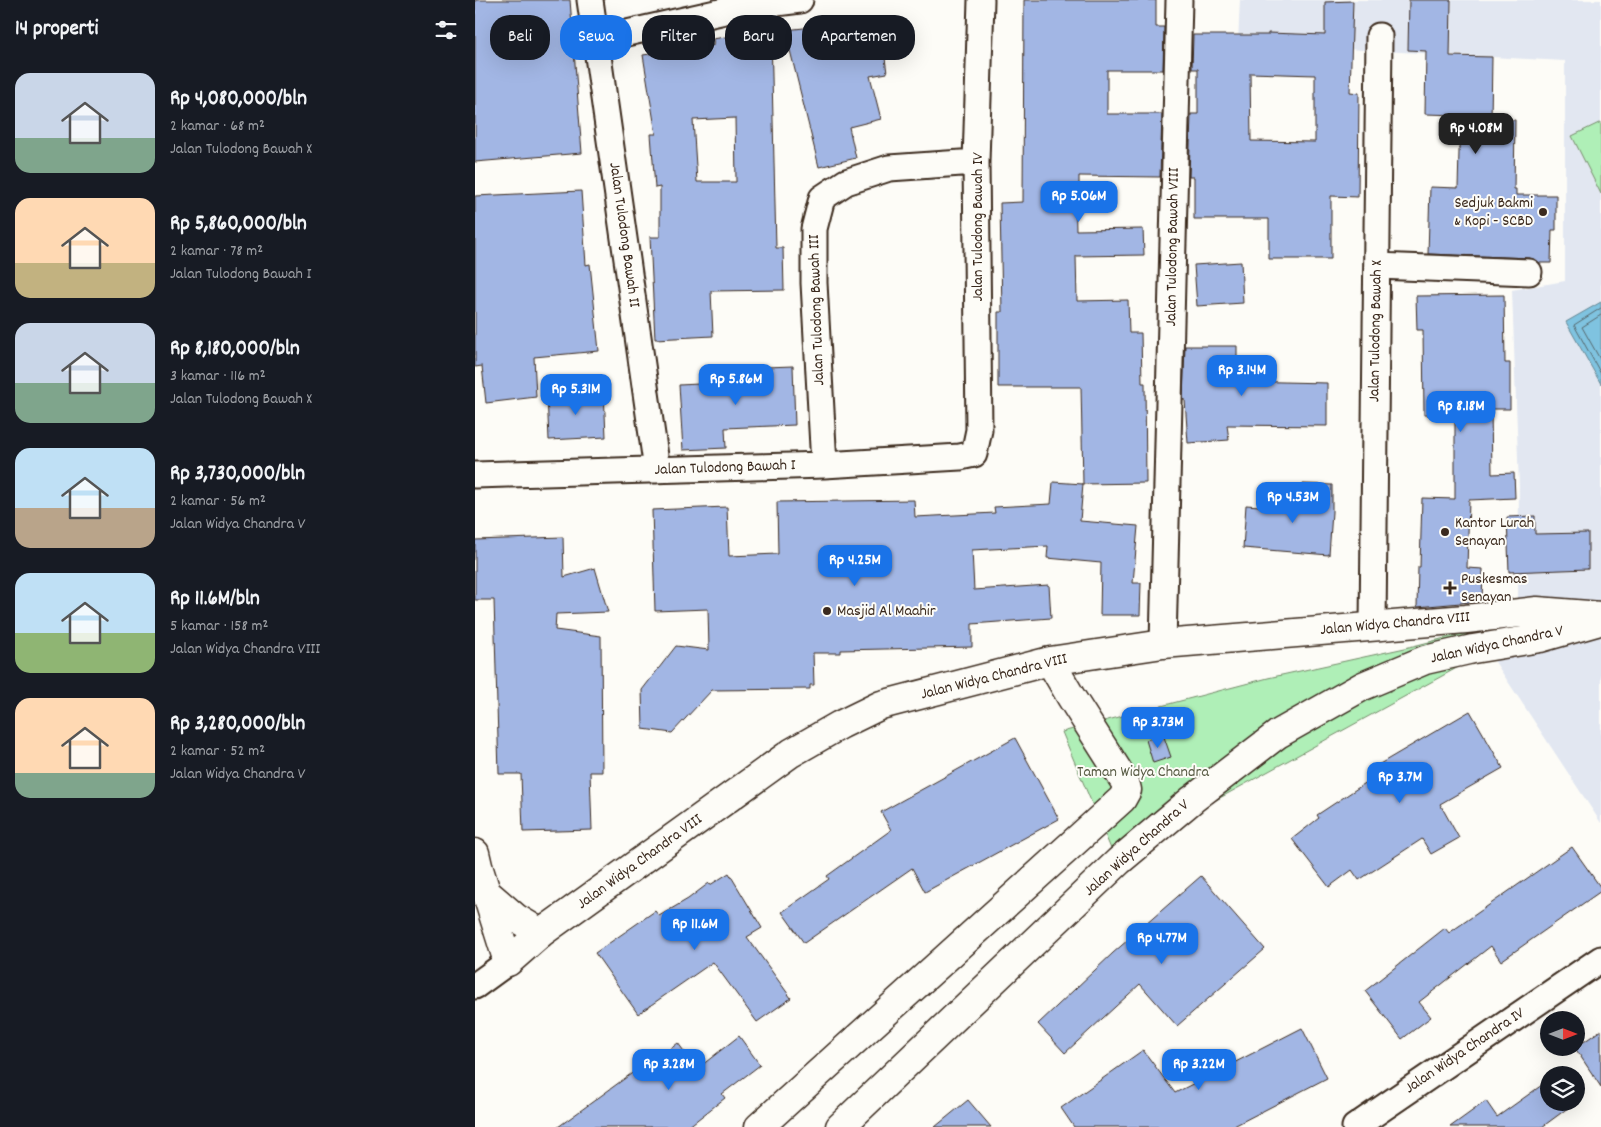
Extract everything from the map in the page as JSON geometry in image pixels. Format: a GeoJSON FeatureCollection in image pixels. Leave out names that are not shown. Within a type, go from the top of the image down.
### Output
{"type":"FeatureCollection","features":[{"type":"Feature","properties":{"kind":"street","name":"Jalan Tulodong Bawah II"},"geometry":{"type":"LineString","coordinates":[[590,0],[592,15]]}},
{"type":"Feature","properties":{"kind":"street"},"geometry":{"type":"LineString","coordinates":[[632,31],[737,4],[800,0]]}},
{"type":"Feature","properties":{"kind":"street","name":"Jalan Tulodong Bawah IV"},"geometry":{"type":"LineString","coordinates":[[974,454],[979,430],[977,162],[981,0]]}},
{"type":"Feature","properties":{"kind":"street","name":"Jalan Tulodong Bawah VIII"},"geometry":{"type":"LineString","coordinates":[[1163,644],[1179,0]]}},
{"type":"Feature","properties":{"kind":"street","name":"Jalan Tulodong Bawah X"},"geometry":{"type":"LineString","coordinates":[[1373,626],[1379,36]]}},
{"type":"Feature","properties":{"kind":"street","name":"Jalan Tulodong Bawah II"},"geometry":{"type":"LineString","coordinates":[[599,60],[657,470]]}},
{"type":"Feature","properties":{"kind":"street","name":"Jalan Tulodong Bawah III"},"geometry":{"type":"LineString","coordinates":[[824,465],[814,283],[814,229],[822,198],[846,182],[889,168],[977,162]]}},
{"type":"Feature","properties":{"kind":"street"},"geometry":{"type":"LineString","coordinates":[[1377,266],[1529,272]]}},
{"type":"Feature","properties":{"kind":"street","name":"Jalan Tulodong Bawah I"},"geometry":{"type":"LineString","coordinates":[[475,475],[824,465],[959,457],[974,454]]}},
{"type":"Feature","properties":{"kind":"street","name":"Jalan Widya Chandra VIII"},"geometry":{"type":"LineString","coordinates":[[475,986],[508,962],[541,933],[791,754],[841,724],[881,705],[1062,659],[1163,644],[1466,619],[1537,611],[1601,616]]}},
{"type":"Feature","properties":{"kind":"street"},"geometry":{"type":"LineString","coordinates":[[1466,619],[1471,629],[1473,649]]}},
{"type":"Feature","properties":{"kind":"street","name":"Jalan Widya Chandra V"},"geometry":{"type":"LineString","coordinates":[[840,1127],[1119,861],[1193,798],[1278,734],[1363,686],[1425,660],[1473,649],[1540,638],[1601,620]]}},
{"type":"Feature","properties":{"kind":"street"},"geometry":{"type":"LineString","coordinates":[[770,1123],[1122,799],[1127,790],[1125,782],[1071,697],[1062,659]]}},
{"type":"Feature","properties":{"kind":"street"},"geometry":{"type":"LineString","coordinates":[[475,853],[508,962]]}},
{"type":"Feature","properties":{"kind":"street"},"geometry":{"type":"LineString","coordinates":[[487,893],[517,918],[541,933]]}},
{"type":"Feature","properties":{"kind":"street","name":"Jalan Widya Chandra IV"},"geometry":{"type":"LineString","coordinates":[[1355,1127],[1601,959]]}},
{"type":"Feature","properties":{"kind":"shaded area"},"geometry":{"type":"Polygon","coordinates":[[[1240,0],[1601,0],[1601,823],[1476,633],[1518,599],[1519,487],[1512,290],[1565,281],[1565,61],[1238,43],[1240,0]]]}},
{"type":"Feature","properties":{"kind":"green space"},"geometry":{"type":"Polygon","coordinates":[[[1601,122],[1601,194],[1572,136],[1601,122]]]}},
{"type":"Feature","properties":{"kind":"green space","name":"Taman Widya Chandra"},"geometry":{"type":"Polygon","coordinates":[[[1566,608],[1114,856],[1062,732],[1268,678],[1405,648],[1566,608]]]}},
{"type":"Feature","properties":{"kind":"water"},"geometry":{"type":"Polygon","coordinates":[[[1601,302],[1601,384],[1566,322],[1601,302]]]}},
{"type":"Feature","properties":{"kind":"building"},"geometry":{"type":"Polygon","coordinates":[[[475,0],[570,0],[571,15],[560,15],[560,60],[575,60],[582,153],[475,162],[475,0]]]}},
{"type":"Feature","properties":{"kind":"building"},"geometry":{"type":"Polygon","coordinates":[[[1024,0],[1156,0],[1156,27],[1164,27],[1163,70],[1107,70],[1107,114],[1162,114],[1160,177],[1079,176],[1079,191],[1075,190],[1076,230],[1143,229],[1144,255],[1076,256],[1077,301],[1128,300],[1129,333],[1141,333],[1142,383],[1145,383],[1146,483],[1083,484],[1081,387],[998,387],[998,312],[1002,312],[1000,203],[1023,202],[1024,0]]]}},
{"type":"Feature","properties":{"kind":"building"},"geometry":{"type":"Polygon","coordinates":[[[1409,0],[1451,0],[1450,56],[1492,57],[1491,119],[1515,120],[1514,189],[1516,189],[1516,195],[1556,195],[1556,230],[1552,230],[1551,263],[1539,263],[1530,258],[1428,254],[1430,187],[1458,188],[1460,115],[1425,114],[1426,51],[1408,50],[1409,0]]]}},
{"type":"Feature","properties":{"kind":"building"},"geometry":{"type":"Polygon","coordinates":[[[1353,1],[1350,92],[1359,93],[1358,197],[1331,196],[1331,259],[1269,259],[1269,219],[1194,219],[1194,177],[1189,177],[1191,114],[1198,114],[1198,69],[1192,69],[1193,35],[1268,35],[1268,33],[1325,35],[1325,2],[1353,1]],[[1250,73],[1251,141],[1315,142],[1315,75],[1250,73]]]}},
{"type":"Feature","properties":{"kind":"building"},"geometry":{"type":"Polygon","coordinates":[[[802,28],[802,60],[885,60],[887,73],[870,76],[881,119],[849,127],[856,158],[819,167],[792,58],[792,29],[802,28]]]}},
{"type":"Feature","properties":{"kind":"building"},"geometry":{"type":"Polygon","coordinates":[[[725,37],[725,60],[772,60],[776,248],[783,248],[784,290],[711,291],[713,336],[655,339],[650,237],[660,237],[660,187],[655,188],[651,134],[656,134],[644,60],[715,60],[715,39],[725,37]],[[735,118],[693,120],[697,182],[736,182],[735,118]]]}},
{"type":"Feature","properties":{"kind":"building"},"geometry":{"type":"Polygon","coordinates":[[[581,191],[586,265],[590,264],[599,351],[534,357],[536,397],[486,403],[482,366],[475,367],[475,196],[581,191]]]}},
{"type":"Feature","properties":{"kind":"building"},"geometry":{"type":"Polygon","coordinates":[[[1241,262],[1243,303],[1197,306],[1194,265],[1241,262]]]}},
{"type":"Feature","properties":{"kind":"building"},"geometry":{"type":"Polygon","coordinates":[[[1504,295],[1505,363],[1510,363],[1510,409],[1491,409],[1492,474],[1514,473],[1515,498],[1469,500],[1467,568],[1483,569],[1482,601],[1417,607],[1422,498],[1455,499],[1455,415],[1424,415],[1423,330],[1417,330],[1416,296],[1504,295]]]}},
{"type":"Feature","properties":{"kind":"building"},"geometry":{"type":"Polygon","coordinates":[[[1185,346],[1237,346],[1237,381],[1327,383],[1327,426],[1227,425],[1229,440],[1188,443],[1185,400],[1183,400],[1185,346]]]}},
{"type":"Feature","properties":{"kind":"building"},"geometry":{"type":"Polygon","coordinates":[[[793,366],[795,425],[725,428],[726,448],[683,450],[679,385],[739,382],[739,368],[793,366]]]}},
{"type":"Feature","properties":{"kind":"building"},"geometry":{"type":"Polygon","coordinates":[[[604,391],[606,437],[549,440],[547,394],[604,391]]]}},
{"type":"Feature","properties":{"kind":"building"},"geometry":{"type":"Polygon","coordinates":[[[1053,482],[1083,484],[1080,521],[1138,526],[1133,583],[1141,583],[1140,615],[1100,615],[1101,563],[1047,558],[1048,546],[972,550],[974,590],[1049,585],[1051,618],[972,624],[972,647],[841,650],[841,653],[813,653],[814,685],[810,685],[810,689],[712,690],[672,733],[643,729],[642,690],[676,646],[709,650],[708,609],[655,611],[652,510],[727,507],[729,556],[778,554],[777,502],[914,500],[915,517],[995,513],[994,507],[1051,504],[1053,482]]]}},
{"type":"Feature","properties":{"kind":"building"},"geometry":{"type":"Polygon","coordinates":[[[1303,484],[1332,485],[1329,555],[1243,548],[1246,505],[1301,509],[1303,484]]]}},
{"type":"Feature","properties":{"kind":"building"},"geometry":{"type":"Polygon","coordinates":[[[1535,516],[1535,534],[1588,533],[1588,569],[1509,572],[1507,517],[1535,516]]]}},
{"type":"Feature","properties":{"kind":"building"},"geometry":{"type":"Polygon","coordinates":[[[563,537],[564,577],[595,568],[608,612],[556,614],[555,630],[601,636],[602,772],[590,772],[592,830],[523,832],[521,774],[499,774],[494,600],[475,600],[475,540],[563,537]]]}},
{"type":"Feature","properties":{"kind":"building"},"geometry":{"type":"Polygon","coordinates":[[[1470,711],[1503,768],[1440,804],[1459,838],[1431,854],[1422,839],[1359,880],[1352,870],[1329,887],[1292,839],[1319,818],[1317,815],[1382,772],[1378,765],[1470,711]]]}},
{"type":"Feature","properties":{"kind":"building"},"geometry":{"type":"Polygon","coordinates":[[[1163,734],[1171,757],[1153,763],[1146,740],[1163,734]]]}},
{"type":"Feature","properties":{"kind":"building"},"geometry":{"type":"Polygon","coordinates":[[[1015,738],[1059,819],[925,892],[912,868],[804,943],[782,912],[829,879],[827,876],[891,830],[881,812],[1015,738]]]}},
{"type":"Feature","properties":{"kind":"building"},"geometry":{"type":"Polygon","coordinates":[[[1572,847],[1601,888],[1601,891],[1501,961],[1491,946],[1419,1002],[1431,1017],[1402,1039],[1365,991],[1445,928],[1449,933],[1572,847]]]}},
{"type":"Feature","properties":{"kind":"building"},"geometry":{"type":"Polygon","coordinates":[[[729,873],[762,928],[747,937],[791,998],[757,1022],[713,962],[638,1014],[595,953],[655,911],[659,916],[688,899],[709,883],[710,885],[729,873]]]}},
{"type":"Feature","properties":{"kind":"building"},"geometry":{"type":"Polygon","coordinates":[[[1201,876],[1265,949],[1177,1026],[1140,984],[1065,1053],[1038,1024],[1113,953],[1201,876]]]}},
{"type":"Feature","properties":{"kind":"building"},"geometry":{"type":"Polygon","coordinates":[[[1302,1028],[1327,1078],[1232,1127],[1074,1127],[1061,1108],[1143,1050],[1175,1093],[1302,1028]]]}},
{"type":"Feature","properties":{"kind":"building"},"geometry":{"type":"Polygon","coordinates":[[[1601,1030],[1601,1087],[1580,1056],[1585,1056],[1585,1041],[1601,1030]]]}},
{"type":"Feature","properties":{"kind":"building"},"geometry":{"type":"Polygon","coordinates":[[[739,1036],[760,1065],[722,1094],[725,1098],[688,1127],[558,1127],[635,1071],[638,1074],[678,1043],[697,1069],[739,1036]]]}},
{"type":"Feature","properties":{"kind":"building"},"geometry":{"type":"Polygon","coordinates":[[[1540,1086],[1540,1111],[1564,1111],[1542,1127],[1450,1127],[1486,1101],[1497,1117],[1540,1086]]]}},
{"type":"Feature","properties":{"kind":"building"},"geometry":{"type":"Polygon","coordinates":[[[968,1100],[991,1127],[935,1127],[968,1100]]]}},
{"type":"Feature","properties":{"kind":"place","name":"Sedjuk Bakmi & Kopi - SCBD"},"geometry":{"type":"Point","coordinates":[1543,212]}},
{"type":"Feature","properties":{"kind":"place","name":"Kantor Lurah Senayan"},"geometry":{"type":"Point","coordinates":[1445,532]}},
{"type":"Feature","properties":{"kind":"place","name":"Puskesmas Senayan"},"geometry":{"type":"Point","coordinates":[1450,588]}},
{"type":"Feature","properties":{"kind":"place","name":"Masjid Al Maahir"},"geometry":{"type":"Point","coordinates":[827,611]}}]}
